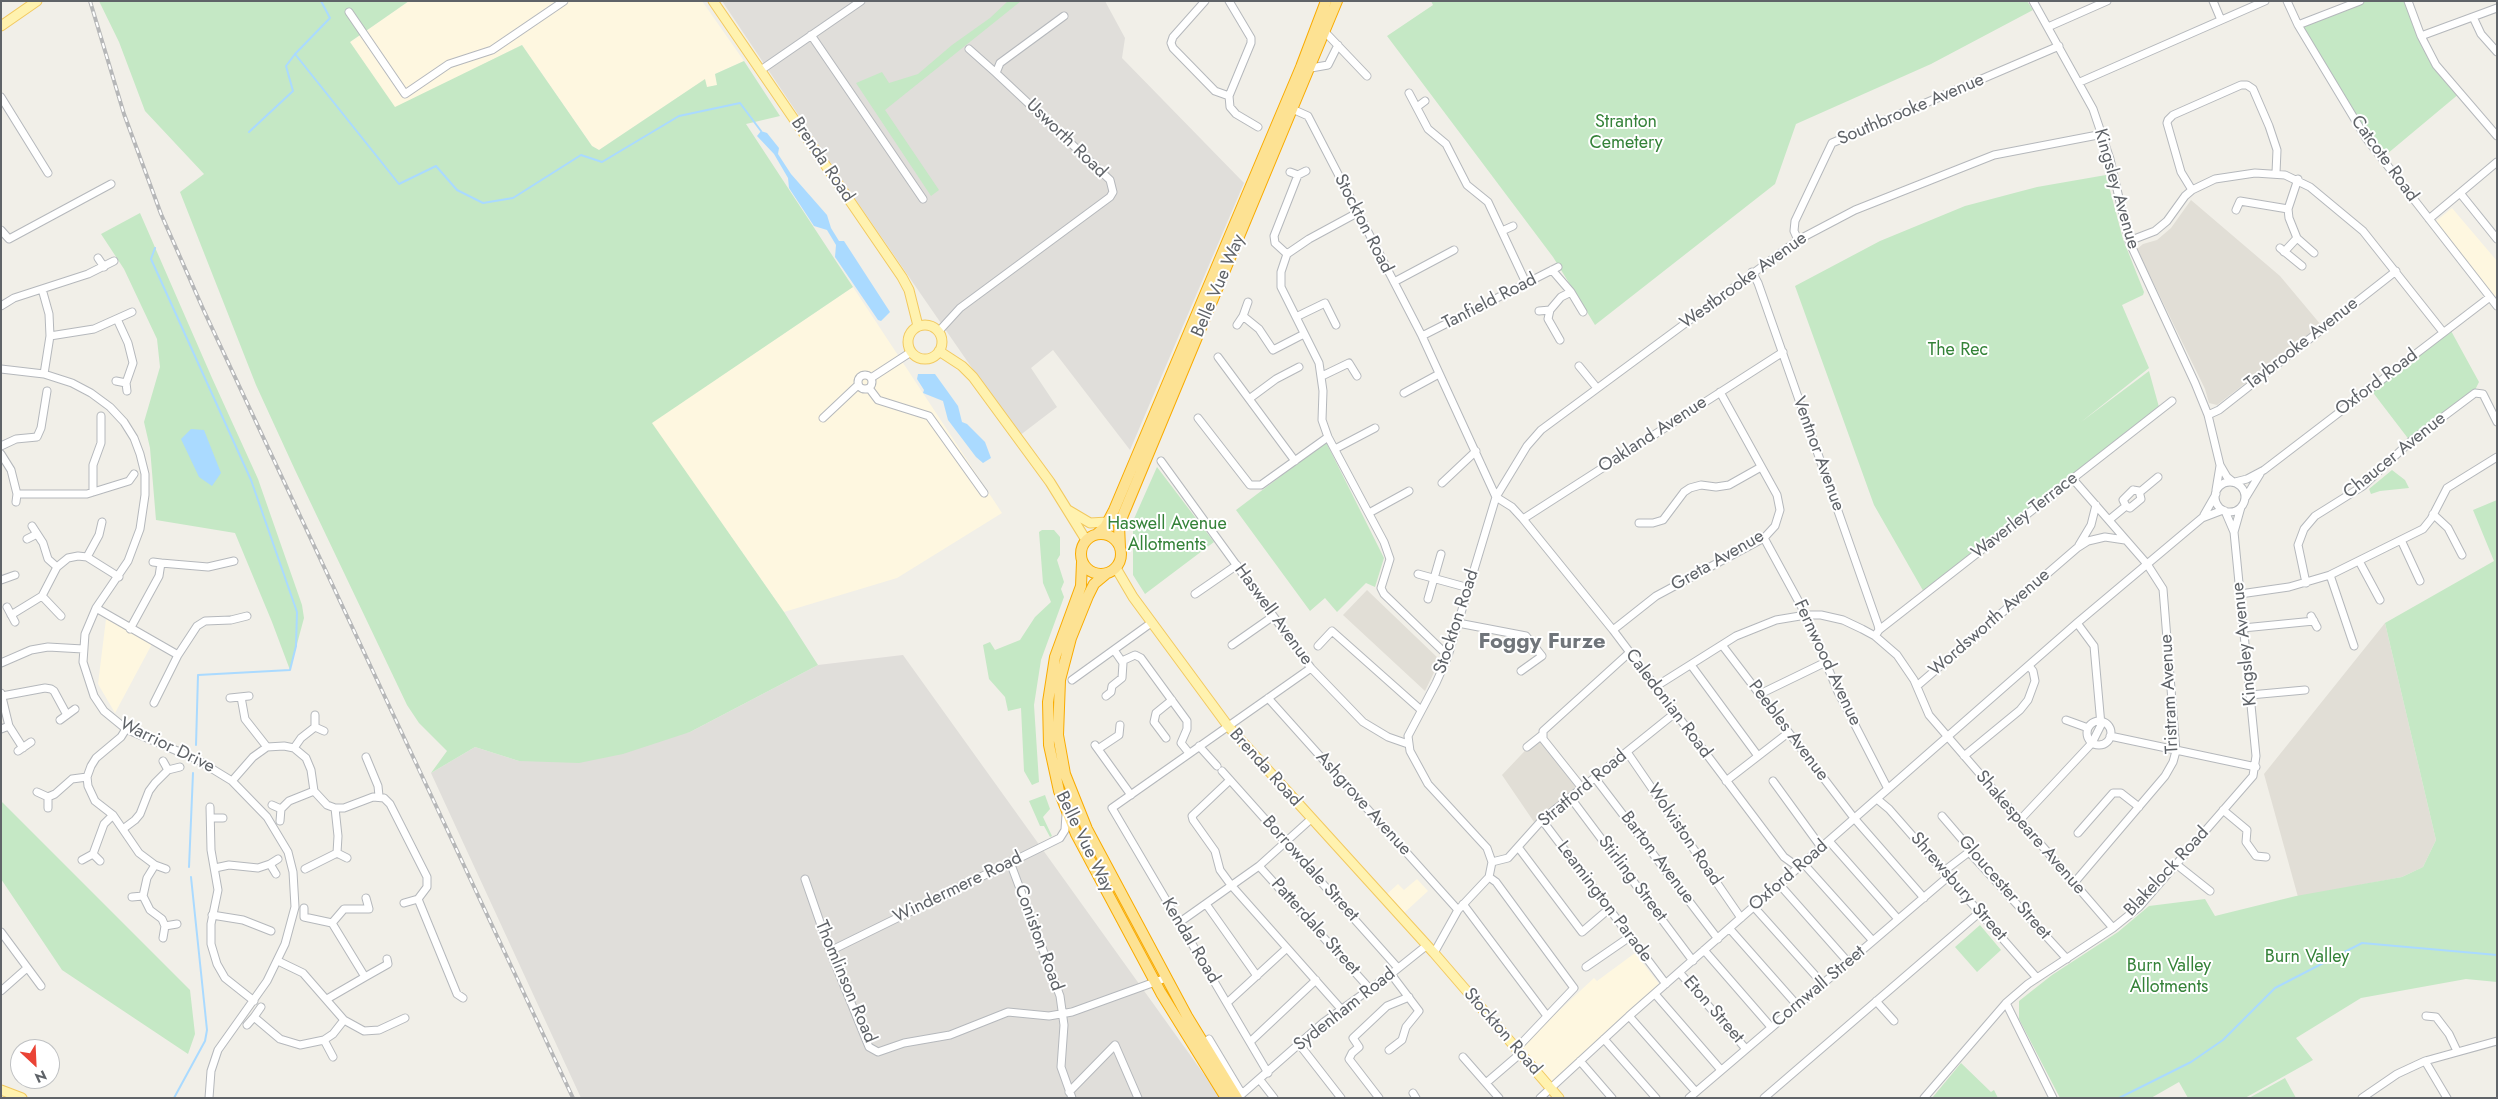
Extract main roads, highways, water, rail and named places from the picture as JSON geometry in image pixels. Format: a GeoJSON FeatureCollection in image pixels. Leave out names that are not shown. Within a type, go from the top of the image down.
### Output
{"type":"FeatureCollection","features":[{"type":"Feature","properties":{"kind":"highway"},"geometry":{"type":"LineString","coordinates":[[1097,534],[1111,536],[1120,548],[1121,559],[1116,568],[1106,574],[1092,572],[1082,562],[1081,550],[1086,540],[1097,534],[1108,522],[1289,107],[1326,1]]}},
{"type":"Feature","properties":{"kind":"highway","name":"Belle Vue Way"},"geometry":{"type":"LineString","coordinates":[[1120,548],[1119,525],[1122,515],[1289,107],[1311,68],[1338,1]]}},
{"type":"Feature","properties":{"kind":"highway","name":"Belle Vue Way"},"geometry":{"type":"LineString","coordinates":[[1082,562],[1081,586],[1055,657],[1048,702],[1049,745],[1057,784],[1066,811],[1155,982],[1226,1098]]}},
{"type":"Feature","properties":{"kind":"highway","name":"Belle Vue Way"},"geometry":{"type":"LineString","coordinates":[[1106,574],[1098,579],[1089,593],[1067,651],[1058,701],[1060,752],[1064,774],[1078,810],[1166,978],[1205,1047],[1240,1096]]}},
{"type":"Feature","properties":{"kind":"main road"},"geometry":{"type":"LineString","coordinates":[[1,26],[37,1]]}},
{"type":"Feature","properties":{"kind":"main road","name":"Brenda Road"},"geometry":{"type":"LineString","coordinates":[[713,1],[902,277],[909,290],[918,326]]}},
{"type":"Feature","properties":{"kind":"main road"},"geometry":{"type":"LineString","coordinates":[[928,325],[939,331],[942,339],[939,352],[925,359],[911,352],[908,338],[912,330],[918,326],[928,325]]}},
{"type":"Feature","properties":{"kind":"main road"},"geometry":{"type":"LineString","coordinates":[[939,352],[962,366],[973,377],[1086,540]]}},
{"type":"Feature","properties":{"kind":"main road"},"geometry":{"type":"LineString","coordinates":[[1067,510],[1090,523],[1108,522]]}},
{"type":"Feature","properties":{"kind":"main road","name":"Brenda Road"},"geometry":{"type":"LineString","coordinates":[[1116,568],[1126,588],[1228,726],[1310,819],[1434,953]]}},
{"type":"Feature","properties":{"kind":"main road","name":"Stockton Road"},"geometry":{"type":"LineString","coordinates":[[1434,953],[1559,1098]]}},
{"type":"Feature","properties":{"kind":"main road"},"geometry":{"type":"LineString","coordinates":[[1,1090],[22,1098]]}},
{"type":"Feature","properties":{"kind":"water"},"geometry":{"type":"Polygon","coordinates":[[[761,131],[767,133],[779,148],[778,154],[791,174],[827,215],[831,228],[839,241],[844,241],[890,312],[881,321],[878,320],[835,257],[836,245],[827,230],[814,226],[789,188],[788,178],[774,154],[757,136],[761,131]]]}},
{"type":"Feature","properties":{"kind":"water"},"geometry":{"type":"Polygon","coordinates":[[[918,374],[935,374],[958,406],[962,422],[967,424],[985,442],[991,458],[983,463],[976,457],[948,420],[943,401],[923,393],[924,390],[917,379],[918,374]]]}},
{"type":"Feature","properties":{"kind":"water"},"geometry":{"type":"Polygon","coordinates":[[[191,429],[204,430],[221,473],[212,486],[199,477],[181,439],[191,429]]]}},
{"type":"Feature","properties":{"kind":"waterway"},"geometry":{"type":"LineString","coordinates":[[295,54],[330,18],[321,1]]}},
{"type":"Feature","properties":{"kind":"waterway"},"geometry":{"type":"LineString","coordinates":[[249,132],[293,91],[286,66],[295,54],[399,184],[436,166],[457,190],[483,203],[513,198],[581,155],[602,162],[679,116],[740,103],[761,131]]}},
{"type":"Feature","properties":{"kind":"waterway"},"geometry":{"type":"LineString","coordinates":[[155,248],[151,259],[251,480],[297,612],[296,646],[290,670],[198,675],[196,745]]}},
{"type":"Feature","properties":{"kind":"waterway"},"geometry":{"type":"LineString","coordinates":[[189,867],[193,773]]}},
{"type":"Feature","properties":{"kind":"waterway"},"geometry":{"type":"LineString","coordinates":[[174,1098],[205,1041],[207,1030],[191,877]]}},
{"type":"Feature","properties":{"kind":"waterway"},"geometry":{"type":"LineString","coordinates":[[2119,1098],[2191,1062],[2223,1040],[2275,988],[2362,943],[2497,955]]}},
{"type":"Feature","properties":{"kind":"railway"},"geometry":{"type":"LineString","coordinates":[[90,1],[124,114],[161,214],[204,311],[573,1098]]}},
{"type":"Feature","properties":{"kind":"district","name":"Foggy Furze"},"geometry":{"type":"Point","coordinates":[1542,643]}},
{"type":"Feature","properties":{"kind":"park label","name":"Stranton Cemetery"},"geometry":{"type":"Point","coordinates":[1626,133]}},
{"type":"Feature","properties":{"kind":"park label","name":"The Rec"},"geometry":{"type":"Point","coordinates":[1958,351]}},
{"type":"Feature","properties":{"kind":"park label","name":"Haswell Avenue Allotments"},"geometry":{"type":"Point","coordinates":[1167,535]}},
{"type":"Feature","properties":{"kind":"park label","name":"Burn Valley"},"geometry":{"type":"Point","coordinates":[2307,958]}},
{"type":"Feature","properties":{"kind":"park label","name":"Burn Valley Allotments"},"geometry":{"type":"Point","coordinates":[2169,978]}}]}
